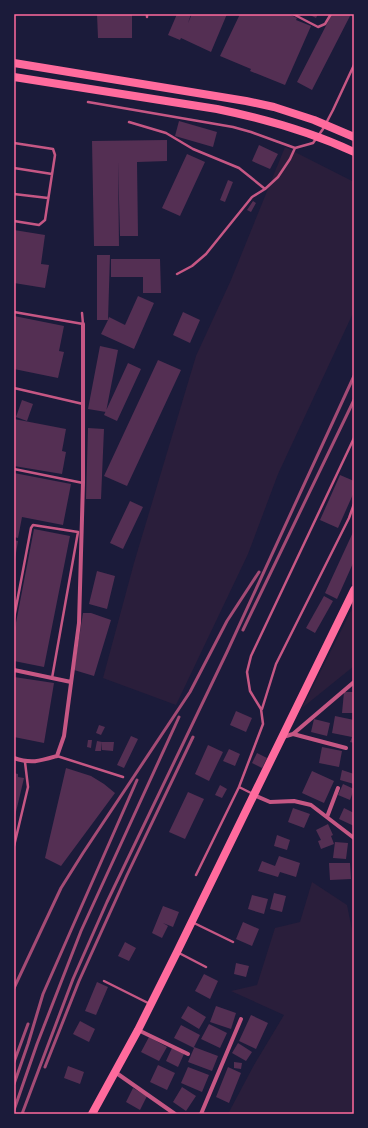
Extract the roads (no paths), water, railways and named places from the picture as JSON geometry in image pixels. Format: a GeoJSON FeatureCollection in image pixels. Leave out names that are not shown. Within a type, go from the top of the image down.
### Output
{"type":"FeatureCollection","features":[{"type":"Feature","properties":{"kind":"main road"},"geometry":{"type":"LineString","coordinates":[[14,63],[246,101],[274,107],[314,120],[354,137]]}},
{"type":"Feature","properties":{"kind":"main road"},"geometry":{"type":"LineString","coordinates":[[14,77],[217,109],[269,120],[310,133],[354,152]]}},
{"type":"Feature","properties":{"kind":"main road"},"geometry":{"type":"LineString","coordinates":[[92,1114],[138,1030],[192,922],[354,590]]}},
{"type":"Feature","properties":{"kind":"street"},"geometry":{"type":"LineString","coordinates":[[14,758],[25,762],[40,761],[57,756],[64,736],[79,623],[80,533],[83,483],[82,324]]}},
{"type":"Feature","properties":{"kind":"street"},"geometry":{"type":"LineString","coordinates":[[14,670],[71,682]]}},
{"type":"Feature","properties":{"kind":"street"},"geometry":{"type":"LineString","coordinates":[[281,738],[293,734],[354,682]]}},
{"type":"Feature","properties":{"kind":"street"},"geometry":{"type":"LineString","coordinates":[[293,734],[346,748]]}},
{"type":"Feature","properties":{"kind":"street"},"geometry":{"type":"LineString","coordinates":[[327,818],[338,788]]}},
{"type":"Feature","properties":{"kind":"street"},"geometry":{"type":"LineString","coordinates":[[254,795],[270,802],[294,801],[312,805],[354,838]]}},
{"type":"Feature","properties":{"kind":"street"},"geometry":{"type":"LineString","coordinates":[[201,1114],[241,1019]]}},
{"type":"Feature","properties":{"kind":"street"},"geometry":{"type":"LineString","coordinates":[[138,1030],[188,1054]]}},
{"type":"Feature","properties":{"kind":"street"},"geometry":{"type":"LineString","coordinates":[[115,1072],[175,1114]]}},
{"type":"Feature","properties":{"kind":"lane"},"geometry":{"type":"LineString","coordinates":[[292,14],[318,27],[326,24],[331,14]]}},
{"type":"Feature","properties":{"kind":"lane"},"geometry":{"type":"LineString","coordinates":[[88,102],[233,127],[295,148],[313,143],[333,110],[354,65]]}},
{"type":"Feature","properties":{"kind":"lane"},"geometry":{"type":"LineString","coordinates":[[129,122],[166,133],[193,149],[239,168],[265,189]]}},
{"type":"Feature","properties":{"kind":"lane"},"geometry":{"type":"LineString","coordinates":[[14,143],[53,149],[55,155],[45,220],[39,225],[14,221]]}},
{"type":"Feature","properties":{"kind":"lane"},"geometry":{"type":"LineString","coordinates":[[177,274],[192,266],[206,254],[252,197],[265,189],[278,177],[290,159],[295,148]]}},
{"type":"Feature","properties":{"kind":"lane"},"geometry":{"type":"LineString","coordinates":[[14,168],[52,174]]}},
{"type":"Feature","properties":{"kind":"lane"},"geometry":{"type":"LineString","coordinates":[[14,194],[48,198]]}},
{"type":"Feature","properties":{"kind":"lane"},"geometry":{"type":"LineString","coordinates":[[14,312],[82,324],[82,313]]}},
{"type":"Feature","properties":{"kind":"lane"},"geometry":{"type":"LineString","coordinates":[[14,388],[83,404]]}},
{"type":"Feature","properties":{"kind":"lane"},"geometry":{"type":"LineString","coordinates":[[196,875],[238,787],[263,724],[261,709],[250,691],[247,672],[251,656],[354,438]]}},
{"type":"Feature","properties":{"kind":"lane"},"geometry":{"type":"LineString","coordinates":[[14,469],[83,483]]}},
{"type":"Feature","properties":{"kind":"lane"},"geometry":{"type":"LineString","coordinates":[[261,709],[276,664],[346,525],[354,504]]}},
{"type":"Feature","properties":{"kind":"lane"},"geometry":{"type":"LineString","coordinates":[[14,618],[31,528],[33,525],[80,533],[52,678]]}},
{"type":"Feature","properties":{"kind":"lane"},"geometry":{"type":"LineString","coordinates":[[57,756],[123,777]]}},
{"type":"Feature","properties":{"kind":"lane"},"geometry":{"type":"LineString","coordinates":[[14,846],[28,787],[25,762]]}},
{"type":"Feature","properties":{"kind":"lane"},"geometry":{"type":"LineString","coordinates":[[238,787],[254,795]]}},
{"type":"Feature","properties":{"kind":"lane"},"geometry":{"type":"LineString","coordinates":[[192,922],[233,942]]}},
{"type":"Feature","properties":{"kind":"lane"},"geometry":{"type":"LineString","coordinates":[[177,952],[206,967]]}},
{"type":"Feature","properties":{"kind":"lane"},"geometry":{"type":"LineString","coordinates":[[104,981],[150,1005]]}},
{"type":"Feature","properties":{"kind":"railway"},"geometry":{"type":"LineString","coordinates":[[22,1114],[73,979],[107,902],[227,652],[354,376]]}},
{"type":"Feature","properties":{"kind":"railway"},"geometry":{"type":"LineString","coordinates":[[243,630],[354,400]]}},
{"type":"Feature","properties":{"kind":"railway"},"geometry":{"type":"LineString","coordinates":[[14,988],[61,888],[190,692],[227,621],[259,572]]}},
{"type":"Feature","properties":{"kind":"railway"},"geometry":{"type":"LineString","coordinates":[[14,1110],[37,1044],[81,931],[179,717]]}},
{"type":"Feature","properties":{"kind":"railway"},"geometry":{"type":"LineString","coordinates":[[45,1067],[79,981],[127,875],[193,737]]}},
{"type":"Feature","properties":{"kind":"railway"},"geometry":{"type":"LineString","coordinates":[[14,1084],[43,994],[137,780]]}},
{"type":"Feature","properties":{"kind":"railway"},"geometry":{"type":"LineString","coordinates":[[14,1062],[28,1024]]}}]}
